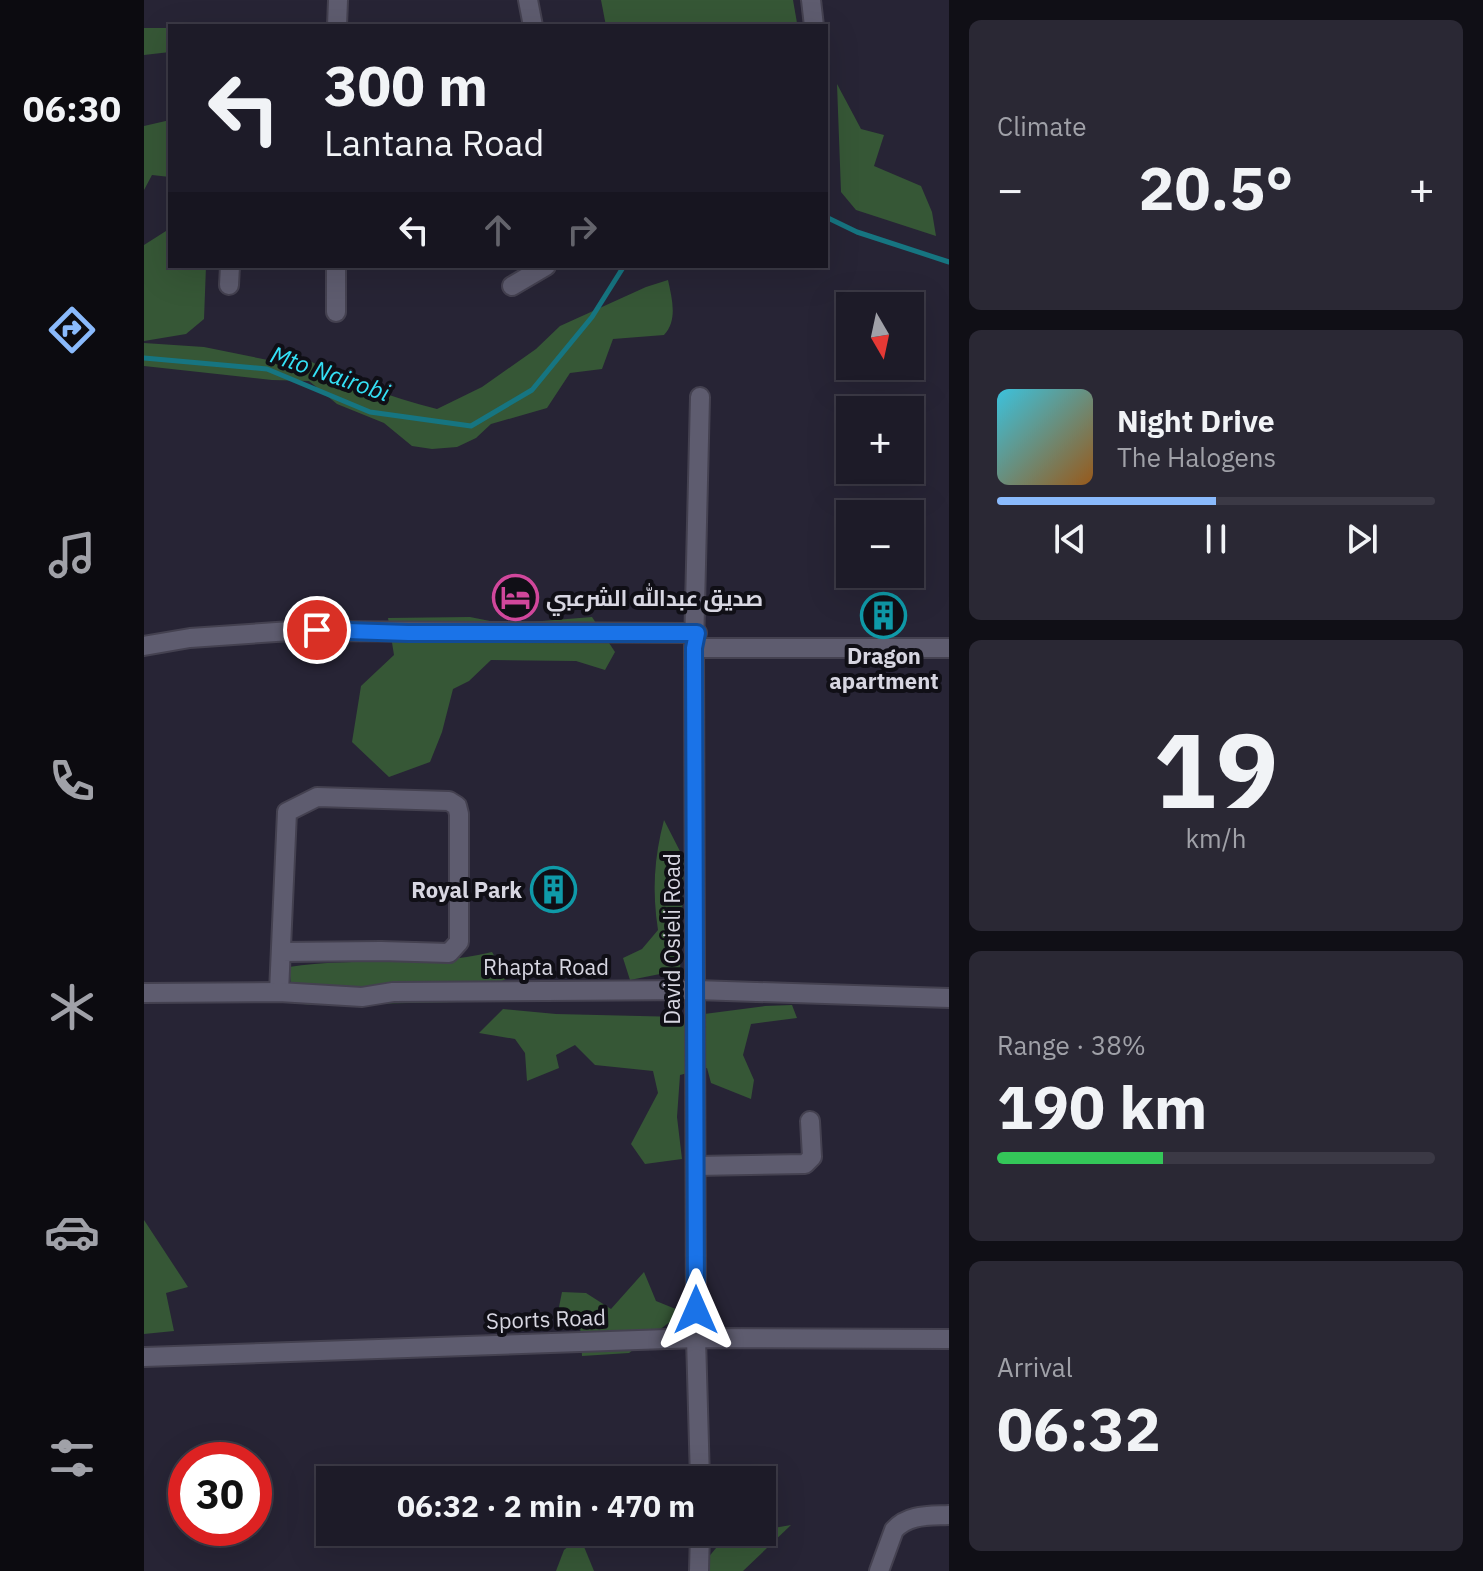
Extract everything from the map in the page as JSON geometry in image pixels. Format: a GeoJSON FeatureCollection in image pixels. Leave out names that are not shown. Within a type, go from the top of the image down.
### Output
{"type":"FeatureCollection","features":[{"type":"Feature","properties":{"kind":"street"},"geometry":{"type":"LineString","coordinates":[[337,24],[338,0]]}},
{"type":"Feature","properties":{"kind":"street"},"geometry":{"type":"LineString","coordinates":[[528,0],[533,24]]}},
{"type":"Feature","properties":{"kind":"street"},"geometry":{"type":"LineString","coordinates":[[811,0],[814,24]]}},
{"type":"Feature","properties":{"kind":"street"},"geometry":{"type":"LineString","coordinates":[[336,268],[336,312]]}},
{"type":"Feature","properties":{"kind":"street"},"geometry":{"type":"LineString","coordinates":[[512,286],[543,268]]}},
{"type":"Feature","properties":{"kind":"street","name":"David Osieli Road"},"geometry":{"type":"LineString","coordinates":[[700,397],[696,641],[696,1338],[700,1466]]}},
{"type":"Feature","properties":{"kind":"street"},"geometry":{"type":"LineString","coordinates":[[144,646],[190,638],[304,630],[949,648]]}},
{"type":"Feature","properties":{"kind":"street"},"geometry":{"type":"LineString","coordinates":[[279,992],[287,812],[317,797],[449,801],[457,806],[459,942],[456,948],[449,953],[281,952]]}},
{"type":"Feature","properties":{"kind":"street","name":"Rhapta Road"},"geometry":{"type":"LineString","coordinates":[[144,993],[279,992],[362,997],[393,992],[696,990],[949,998]]}},
{"type":"Feature","properties":{"kind":"street"},"geometry":{"type":"LineString","coordinates":[[696,1166],[805,1164],[812,1157],[810,1121]]}},
{"type":"Feature","properties":{"kind":"street","name":"Sports Road"},"geometry":{"type":"LineString","coordinates":[[144,1357],[696,1338],[949,1339]]}},
{"type":"Feature","properties":{"kind":"street"},"geometry":{"type":"LineString","coordinates":[[879,1571],[898,1525],[912,1518],[949,1515]]}},
{"type":"Feature","properties":{"kind":"street"},"geometry":{"type":"LineString","coordinates":[[699,1571],[700,1546]]}},
{"type":"Feature","properties":{"kind":"green space"},"geometry":{"type":"Polygon","coordinates":[[[601,0],[793,0],[797,23],[794,24],[606,24],[601,0]]]}},
{"type":"Feature","properties":{"kind":"green space"},"geometry":{"type":"Polygon","coordinates":[[[144,28],[168,28],[168,52],[144,55],[144,28]]]}},
{"type":"Feature","properties":{"kind":"green space"},"geometry":{"type":"Polygon","coordinates":[[[837,84],[861,129],[884,135],[874,166],[921,186],[932,212],[936,236],[856,210],[841,192],[837,84]]]}},
{"type":"Feature","properties":{"kind":"green space"},"geometry":{"type":"Polygon","coordinates":[[[168,120],[168,177],[152,175],[144,190],[144,126],[168,120]]]}},
{"type":"Feature","properties":{"kind":"green space"},"geometry":{"type":"Polygon","coordinates":[[[168,231],[168,268],[206,268],[204,319],[186,334],[144,341],[144,245],[168,231]]]}},
{"type":"Feature","properties":{"kind":"green space"},"geometry":{"type":"Polygon","coordinates":[[[668,280],[672,316],[664,335],[613,339],[602,369],[570,373],[547,408],[491,424],[476,438],[457,447],[432,449],[412,446],[384,423],[337,404],[309,381],[144,366],[144,343],[204,347],[278,362],[301,356],[367,387],[437,409],[482,387],[536,349],[560,326],[668,280]]]}},
{"type":"Feature","properties":{"kind":"green space"},"geometry":{"type":"Polygon","coordinates":[[[470,617],[505,624],[592,617],[615,652],[605,670],[576,661],[491,660],[469,681],[453,689],[442,732],[430,762],[389,777],[352,742],[361,686],[394,655],[388,618],[470,617]]]}},
{"type":"Feature","properties":{"kind":"green space"},"geometry":{"type":"Polygon","coordinates":[[[664,820],[684,859],[680,970],[630,980],[623,958],[642,949],[658,930],[655,875],[664,820]]]}},
{"type":"Feature","properties":{"kind":"green space"},"geometry":{"type":"Polygon","coordinates":[[[492,952],[508,978],[458,1002],[293,1003],[289,967],[340,962],[441,960],[492,952]]]}},
{"type":"Feature","properties":{"kind":"green space"},"geometry":{"type":"Polygon","coordinates":[[[792,1005],[797,1018],[751,1024],[743,1055],[754,1080],[751,1099],[711,1083],[707,1068],[680,1075],[677,1117],[682,1159],[645,1164],[631,1144],[658,1093],[653,1071],[595,1065],[575,1045],[556,1055],[559,1068],[527,1081],[525,1053],[515,1039],[479,1033],[503,1009],[556,1014],[681,1017],[792,1005]]]}},
{"type":"Feature","properties":{"kind":"green space"},"geometry":{"type":"Polygon","coordinates":[[[144,1220],[188,1287],[166,1293],[174,1331],[144,1334],[144,1220]]]}},
{"type":"Feature","properties":{"kind":"green space"},"geometry":{"type":"Polygon","coordinates":[[[644,1272],[656,1301],[683,1312],[629,1353],[582,1356],[580,1326],[558,1312],[562,1292],[586,1293],[611,1309],[644,1272]]]}},
{"type":"Feature","properties":{"kind":"green space"},"geometry":{"type":"Polygon","coordinates":[[[791,1525],[776,1539],[776,1528],[791,1525]]]}},
{"type":"Feature","properties":{"kind":"green space"},"geometry":{"type":"Polygon","coordinates":[[[569,1546],[584,1546],[594,1571],[556,1571],[564,1550],[569,1546]]]}},
{"type":"Feature","properties":{"kind":"green space"},"geometry":{"type":"Polygon","coordinates":[[[718,1546],[769,1546],[743,1571],[697,1571],[718,1546]]]}},
{"type":"Feature","properties":{"kind":"waterway","name":"Mto Nairobi"},"geometry":{"type":"LineString","coordinates":[[828,218],[857,232],[949,262]]}},
{"type":"Feature","properties":{"kind":"waterway","name":"Mto Nairobi"},"geometry":{"type":"LineString","coordinates":[[144,358],[267,369],[370,412],[471,426],[532,390],[592,317],[623,268]]}},
{"type":"Feature","properties":{"kind":"place","name":"صديق عبدالله الشرعبي"},"geometry":{"type":"Point","coordinates":[515,598]}},
{"type":"Feature","properties":{"kind":"place","name":"Dragon apartment"},"geometry":{"type":"Point","coordinates":[884,615]}},
{"type":"Feature","properties":{"kind":"place","name":"Royal Park"},"geometry":{"type":"Point","coordinates":[553,890]}},
{"type":"Feature","properties":{"kind":"route"},"geometry":{"type":"LineString","coordinates":[[317,630],[697,633],[694,648],[696,1310]]}}]}
